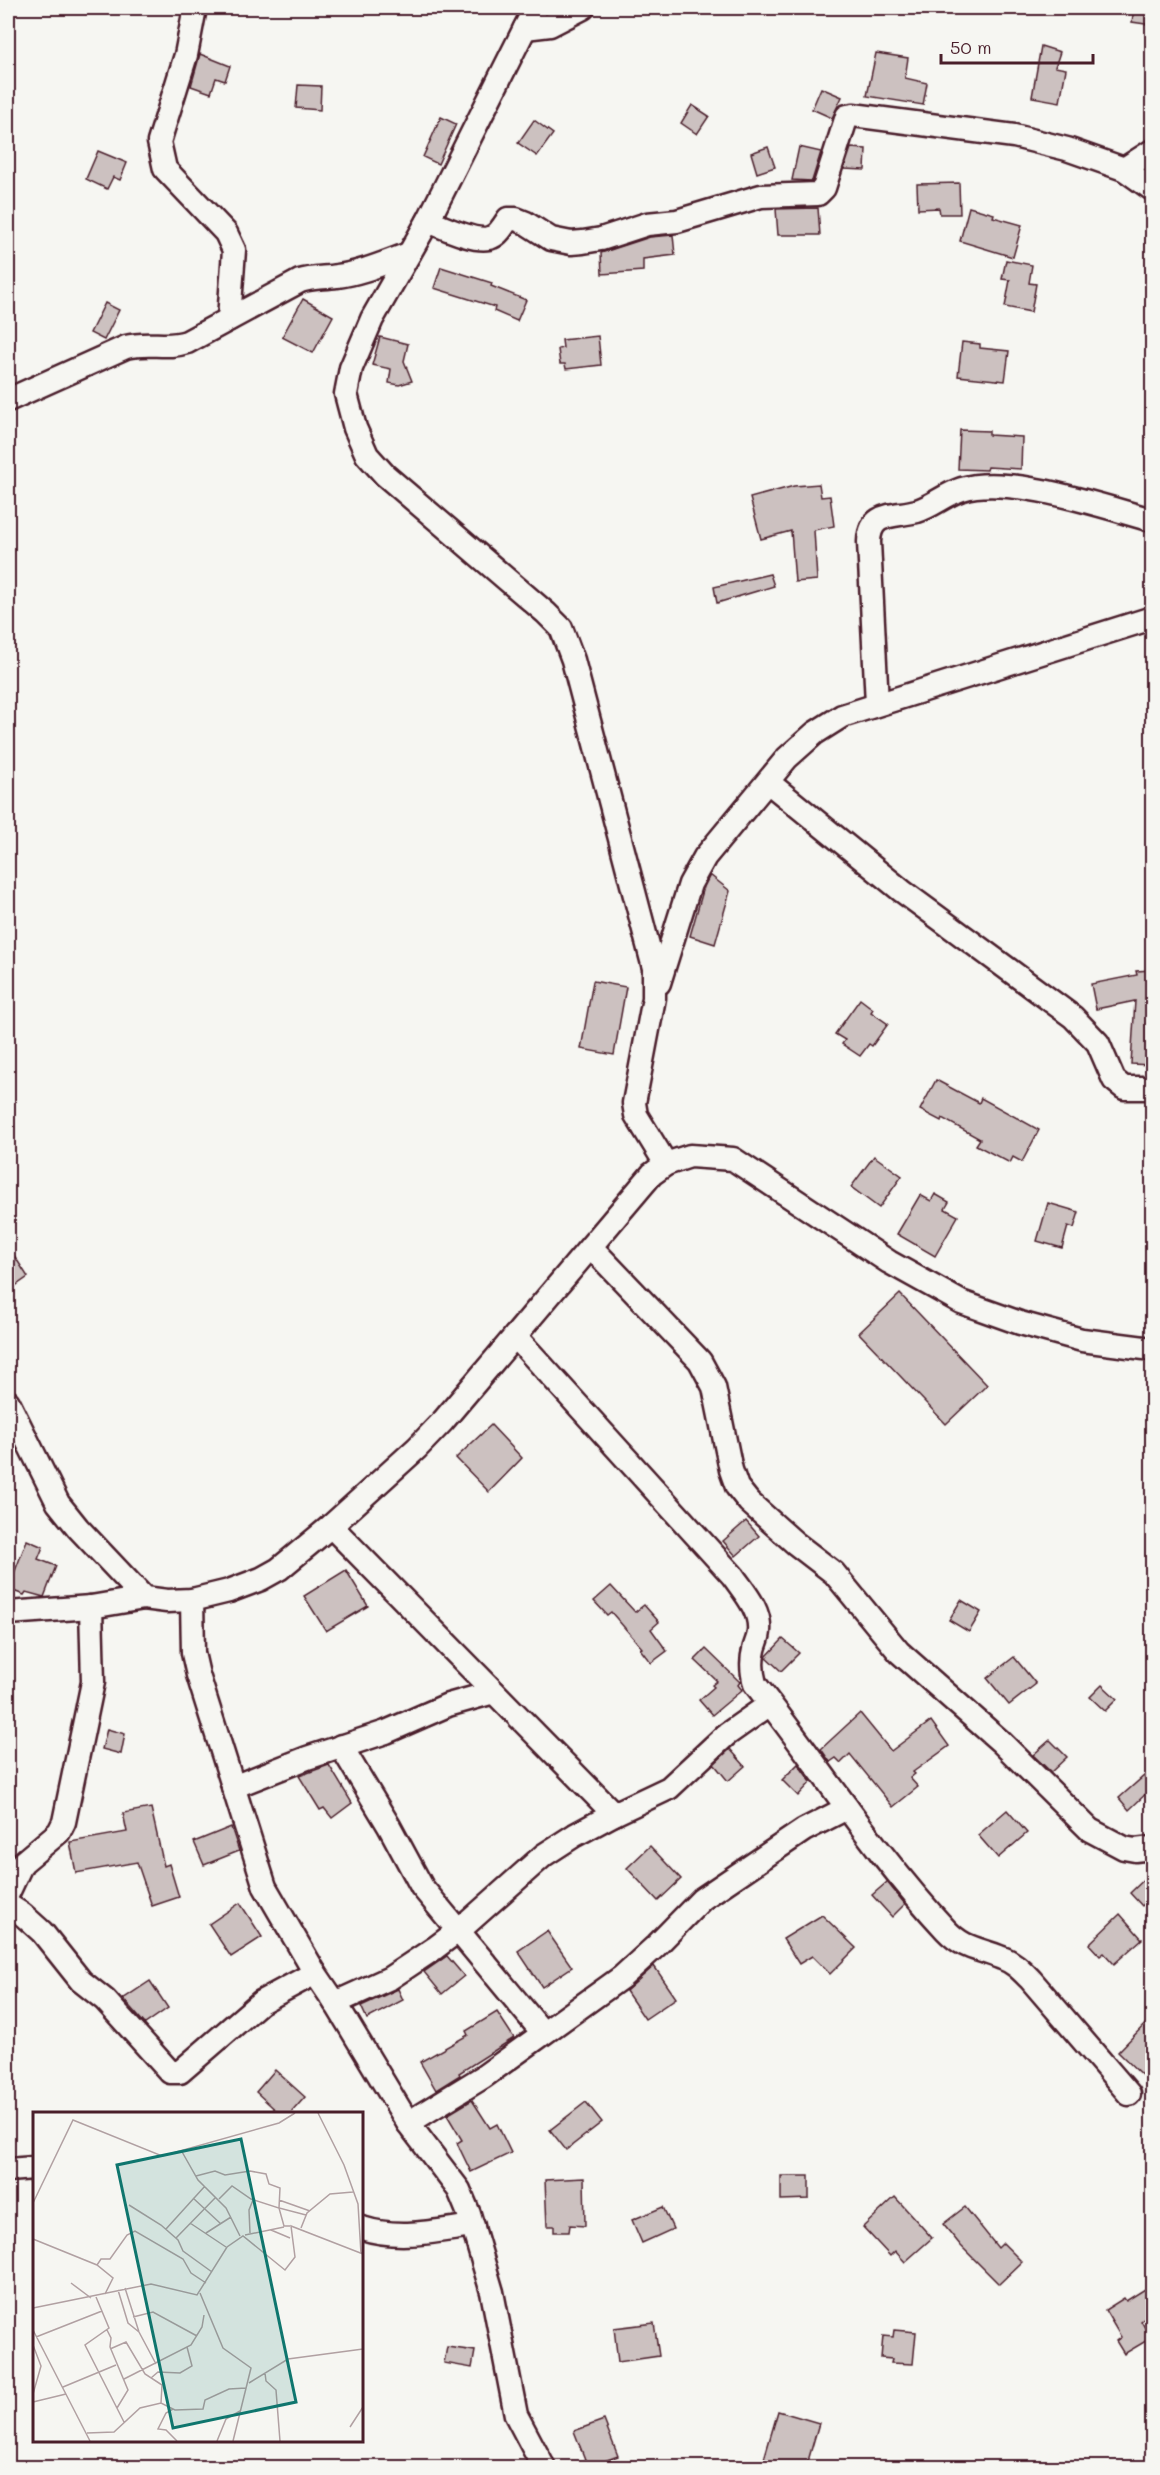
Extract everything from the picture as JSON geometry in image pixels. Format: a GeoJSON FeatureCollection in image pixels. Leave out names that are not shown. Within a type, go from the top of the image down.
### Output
{"type":"FeatureCollection","features":[{"type":"Feature","properties":{"kind":"street"},"geometry":{"type":"LineString","coordinates":[[195,8],[186,55],[159,142],[165,170],[226,233],[234,250],[229,320]]}},
{"type":"Feature","properties":{"kind":"street"},"geometry":{"type":"LineString","coordinates":[[535,8],[428,221],[372,319],[351,368],[346,394],[355,428],[367,455],[386,475],[561,628],[573,660],[639,905],[654,968],[654,998]]}},
{"type":"Feature","properties":{"kind":"street"},"geometry":{"type":"LineString","coordinates":[[525,28],[550,25],[583,8]]}},
{"type":"Feature","properties":{"kind":"street"},"geometry":{"type":"LineString","coordinates":[[428,221],[456,233],[487,239],[496,235],[508,219],[512,219],[526,223],[551,239],[572,243],[602,239],[647,224],[677,221],[761,196],[818,194],[824,188],[847,116],[853,115],[1014,136],[1068,148],[1125,169],[1152,189]]}},
{"type":"Feature","properties":{"kind":"street"},"geometry":{"type":"LineString","coordinates":[[1125,169],[1152,151]]}},
{"type":"Feature","properties":{"kind":"street"},"geometry":{"type":"LineString","coordinates":[[8,400],[126,347],[141,343],[174,346],[187,342],[300,281],[312,277],[337,276],[363,271],[409,254]]}},
{"type":"Feature","properties":{"kind":"street"},"geometry":{"type":"LineString","coordinates":[[878,704],[869,542],[870,531],[876,521],[919,510],[963,488],[994,484],[1040,491],[1152,520]]}},
{"type":"Feature","properties":{"kind":"street"},"geometry":{"type":"LineString","coordinates":[[666,1164],[636,1115],[634,1103],[654,998],[690,884],[705,857],[787,758],[815,733],[842,716],[1152,618]]}},
{"type":"Feature","properties":{"kind":"street"},"geometry":{"type":"LineString","coordinates":[[768,782],[902,891],[1072,1017],[1098,1043],[1113,1080],[1124,1088],[1152,1088]]}},
{"type":"Feature","properties":{"kind":"street"},"geometry":{"type":"LineString","coordinates":[[8,1613],[91,1607],[144,1598],[167,1601],[192,1600],[229,1592],[279,1569],[331,1526],[417,1448],[652,1174],[666,1164],[690,1156],[733,1159],[889,1262],[961,1302],[1020,1323],[1082,1340],[1152,1349]]}},
{"type":"Feature","properties":{"kind":"street"},"geometry":{"type":"LineString","coordinates":[[591,1247],[700,1361],[714,1387],[731,1470],[737,1487],[748,1502],[834,1573],[899,1652],[1000,1741],[1090,1830],[1124,1848],[1135,1850],[1152,1848]]}},
{"type":"Feature","properties":{"kind":"street"},"geometry":{"type":"LineString","coordinates":[[515,1336],[733,1575],[752,1602],[759,1631],[753,1650],[752,1671],[755,1684],[881,1853],[946,1930],[961,1944],[1001,1957],[1014,1964],[1031,1980],[1129,2094]]}},
{"type":"Feature","properties":{"kind":"street"},"geometry":{"type":"LineString","coordinates":[[8,1402],[58,1503],[78,1528],[144,1598]]}},
{"type":"Feature","properties":{"kind":"street"},"geometry":{"type":"LineString","coordinates":[[331,1526],[614,1814]]}},
{"type":"Feature","properties":{"kind":"street"},"geometry":{"type":"LineString","coordinates":[[192,1600],[193,1653],[198,1675],[265,1887],[408,2124],[459,2190],[473,2226],[492,2292],[516,2415],[544,2468]]}},
{"type":"Feature","properties":{"kind":"street"},"geometry":{"type":"LineString","coordinates":[[8,1893],[22,1863],[58,1832],[64,1822],[93,1682],[91,1607]]}},
{"type":"Feature","properties":{"kind":"street"},"geometry":{"type":"LineString","coordinates":[[233,1787],[341,1746],[386,1732],[448,1705],[494,1692]]}},
{"type":"Feature","properties":{"kind":"street"},"geometry":{"type":"LineString","coordinates":[[335,2003],[390,1978],[458,1931],[544,1855],[614,1814],[669,1788],[726,1735],[770,1704]]}},
{"type":"Feature","properties":{"kind":"street"},"geometry":{"type":"LineString","coordinates":[[341,1746],[422,1887],[543,2034]]}},
{"type":"Feature","properties":{"kind":"street"},"geometry":{"type":"LineString","coordinates":[[408,2124],[453,2097],[638,1964],[702,1899],[804,1830],[847,1808]]}},
{"type":"Feature","properties":{"kind":"street"},"geometry":{"type":"LineString","coordinates":[[8,1905],[42,1932],[81,1981],[105,2000],[170,2072],[180,2072],[261,2002],[315,1973]]}},
{"type":"Feature","properties":{"kind":"street"},"geometry":{"type":"LineString","coordinates":[[8,2170],[33,2168]]}},
{"type":"Feature","properties":{"kind":"street"},"geometry":{"type":"LineString","coordinates":[[363,2228],[387,2235],[407,2235],[473,2226]]}},
{"type":"Feature","properties":{"kind":"building"},"geometry":{"type":"Polygon","coordinates":[[[1134,8],[1152,8],[1152,25],[1132,22],[1134,8]]]}},
{"type":"Feature","properties":{"kind":"building"},"geometry":{"type":"Polygon","coordinates":[[[1041,46],[1060,52],[1055,67],[1066,69],[1060,102],[1032,97],[1041,46]]]}},
{"type":"Feature","properties":{"kind":"building"},"geometry":{"type":"Polygon","coordinates":[[[876,53],[908,58],[905,78],[927,83],[923,105],[867,96],[876,53]]]}},
{"type":"Feature","properties":{"kind":"building"},"geometry":{"type":"Polygon","coordinates":[[[200,54],[230,66],[225,81],[216,78],[211,93],[191,86],[200,54]]]}},
{"type":"Feature","properties":{"kind":"building"},"geometry":{"type":"Polygon","coordinates":[[[298,85],[321,86],[320,110],[296,108],[298,85]]]}},
{"type":"Feature","properties":{"kind":"building"},"geometry":{"type":"Polygon","coordinates":[[[821,88],[842,97],[832,118],[812,109],[821,88]]]}},
{"type":"Feature","properties":{"kind":"building"},"geometry":{"type":"Polygon","coordinates":[[[692,105],[709,116],[697,134],[681,123],[692,105]]]}},
{"type":"Feature","properties":{"kind":"building"},"geometry":{"type":"Polygon","coordinates":[[[441,117],[456,124],[438,164],[423,157],[441,117]]]}},
{"type":"Feature","properties":{"kind":"building"},"geometry":{"type":"Polygon","coordinates":[[[534,120],[553,134],[537,156],[518,143],[534,120]]]}},
{"type":"Feature","properties":{"kind":"building"},"geometry":{"type":"Polygon","coordinates":[[[768,147],[775,167],[757,173],[751,153],[768,147]]]}},
{"type":"Feature","properties":{"kind":"building"},"geometry":{"type":"Polygon","coordinates":[[[799,147],[821,152],[812,181],[792,180],[799,147]]]}},
{"type":"Feature","properties":{"kind":"building"},"geometry":{"type":"Polygon","coordinates":[[[851,148],[866,149],[865,170],[844,169],[851,148]]]}},
{"type":"Feature","properties":{"kind":"building"},"geometry":{"type":"Polygon","coordinates":[[[98,151],[127,163],[120,180],[113,177],[107,189],[86,179],[98,151]]]}},
{"type":"Feature","properties":{"kind":"building"},"geometry":{"type":"Polygon","coordinates":[[[959,183],[960,214],[940,214],[939,208],[918,209],[917,184],[959,183]]]}},
{"type":"Feature","properties":{"kind":"building"},"geometry":{"type":"Polygon","coordinates":[[[969,207],[1022,225],[1013,257],[960,241],[969,207]]]}},
{"type":"Feature","properties":{"kind":"building"},"geometry":{"type":"Polygon","coordinates":[[[818,208],[820,235],[778,235],[776,209],[818,208]]]}},
{"type":"Feature","properties":{"kind":"building"},"geometry":{"type":"Polygon","coordinates":[[[673,235],[675,255],[643,259],[643,271],[602,274],[601,253],[650,237],[673,235]]]}},
{"type":"Feature","properties":{"kind":"building"},"geometry":{"type":"Polygon","coordinates":[[[1006,260],[1032,265],[1029,283],[1036,284],[1031,312],[1005,307],[1010,280],[1002,279],[1006,260]]]}},
{"type":"Feature","properties":{"kind":"building"},"geometry":{"type":"Polygon","coordinates":[[[441,267],[492,283],[491,286],[526,300],[517,321],[494,311],[495,307],[434,288],[441,267]]]}},
{"type":"Feature","properties":{"kind":"building"},"geometry":{"type":"Polygon","coordinates":[[[303,299],[333,316],[313,353],[282,337],[303,299]]]}},
{"type":"Feature","properties":{"kind":"building"},"geometry":{"type":"Polygon","coordinates":[[[105,303],[119,310],[104,340],[90,333],[105,303]]]}},
{"type":"Feature","properties":{"kind":"building"},"geometry":{"type":"Polygon","coordinates":[[[598,336],[601,365],[566,369],[565,364],[560,364],[558,349],[563,348],[562,340],[598,336]]]}},
{"type":"Feature","properties":{"kind":"building"},"geometry":{"type":"Polygon","coordinates":[[[380,337],[408,344],[404,361],[412,381],[399,385],[389,383],[391,369],[372,365],[380,337]]]}},
{"type":"Feature","properties":{"kind":"building"},"geometry":{"type":"Polygon","coordinates":[[[962,342],[980,344],[980,348],[1009,351],[1005,381],[958,376],[962,342]]]}},
{"type":"Feature","properties":{"kind":"building"},"geometry":{"type":"Polygon","coordinates":[[[960,430],[989,431],[989,435],[1022,437],[1021,469],[988,467],[987,470],[958,469],[960,430]]]}},
{"type":"Feature","properties":{"kind":"building"},"geometry":{"type":"Polygon","coordinates":[[[819,484],[821,497],[830,496],[834,526],[814,530],[817,580],[795,582],[791,531],[761,539],[750,498],[794,486],[819,484]]]}},
{"type":"Feature","properties":{"kind":"building"},"geometry":{"type":"Polygon","coordinates":[[[770,574],[774,586],[717,603],[714,587],[770,574]]]}},
{"type":"Feature","properties":{"kind":"building"},"geometry":{"type":"Polygon","coordinates":[[[710,875],[730,891],[715,944],[690,936],[704,887],[710,875]]]}},
{"type":"Feature","properties":{"kind":"building"},"geometry":{"type":"Polygon","coordinates":[[[1152,970],[1152,1065],[1131,1064],[1135,1001],[1096,1009],[1091,984],[1137,975],[1136,971],[1152,970]]]}},
{"type":"Feature","properties":{"kind":"building"},"geometry":{"type":"Polygon","coordinates":[[[593,981],[626,987],[614,1055],[581,1049],[593,981]]]}},
{"type":"Feature","properties":{"kind":"building"},"geometry":{"type":"Polygon","coordinates":[[[860,999],[873,1009],[871,1012],[888,1024],[872,1046],[869,1044],[860,1056],[842,1044],[845,1040],[835,1034],[860,999]]]}},
{"type":"Feature","properties":{"kind":"building"},"geometry":{"type":"Polygon","coordinates":[[[936,1080],[979,1103],[981,1098],[1039,1130],[1022,1162],[1013,1157],[1010,1163],[976,1145],[980,1139],[942,1118],[941,1121],[920,1110],[936,1080]]]}},
{"type":"Feature","properties":{"kind":"building"},"geometry":{"type":"Polygon","coordinates":[[[874,1156],[902,1176],[879,1208],[851,1187],[874,1156]]]}},
{"type":"Feature","properties":{"kind":"building"},"geometry":{"type":"Polygon","coordinates":[[[935,1194],[949,1202],[945,1209],[958,1216],[935,1256],[897,1234],[920,1195],[931,1201],[935,1194]]]}},
{"type":"Feature","properties":{"kind":"building"},"geometry":{"type":"Polygon","coordinates":[[[1048,1203],[1079,1212],[1074,1228],[1068,1226],[1062,1248],[1037,1241],[1048,1203]]]}},
{"type":"Feature","properties":{"kind":"building"},"geometry":{"type":"Polygon","coordinates":[[[8,1246],[28,1277],[8,1291],[8,1246]]]}},
{"type":"Feature","properties":{"kind":"building"},"geometry":{"type":"Polygon","coordinates":[[[900,1294],[987,1385],[946,1424],[859,1333],[900,1294]]]}},
{"type":"Feature","properties":{"kind":"building"},"geometry":{"type":"Polygon","coordinates":[[[491,1425],[522,1458],[489,1492],[456,1458],[491,1425]]]}},
{"type":"Feature","properties":{"kind":"building"},"geometry":{"type":"Polygon","coordinates":[[[746,1521],[759,1536],[736,1556],[723,1541],[746,1521]]]}},
{"type":"Feature","properties":{"kind":"building"},"geometry":{"type":"Polygon","coordinates":[[[27,1540],[43,1547],[38,1559],[56,1566],[44,1597],[26,1592],[24,1595],[8,1589],[27,1540]]]}},
{"type":"Feature","properties":{"kind":"building"},"geometry":{"type":"Polygon","coordinates":[[[346,1570],[368,1606],[326,1631],[304,1596],[346,1570]]]}},
{"type":"Feature","properties":{"kind":"building"},"geometry":{"type":"Polygon","coordinates":[[[611,1586],[635,1612],[644,1605],[659,1622],[651,1629],[667,1651],[651,1663],[640,1649],[642,1648],[611,1612],[607,1615],[594,1601],[611,1586]]]}},
{"type":"Feature","properties":{"kind":"building"},"geometry":{"type":"Polygon","coordinates":[[[961,1600],[981,1612],[969,1632],[949,1620],[961,1600]]]}},
{"type":"Feature","properties":{"kind":"building"},"geometry":{"type":"Polygon","coordinates":[[[783,1639],[799,1653],[781,1671],[766,1657],[783,1639]]]}},
{"type":"Feature","properties":{"kind":"building"},"geometry":{"type":"Polygon","coordinates":[[[706,1649],[740,1682],[738,1685],[742,1690],[712,1715],[699,1700],[714,1687],[712,1685],[717,1681],[695,1660],[706,1649]]]}},
{"type":"Feature","properties":{"kind":"building"},"geometry":{"type":"Polygon","coordinates":[[[1014,1657],[1036,1684],[1009,1705],[987,1678],[1014,1657]]]}},
{"type":"Feature","properties":{"kind":"building"},"geometry":{"type":"Polygon","coordinates":[[[1102,1685],[1117,1699],[1105,1711],[1090,1697],[1102,1685]]]}},
{"type":"Feature","properties":{"kind":"building"},"geometry":{"type":"Polygon","coordinates":[[[860,1713],[891,1751],[931,1721],[949,1746],[913,1772],[915,1774],[910,1778],[918,1787],[893,1807],[850,1754],[841,1763],[836,1758],[830,1762],[821,1749],[860,1713]]]}},
{"type":"Feature","properties":{"kind":"building"},"geometry":{"type":"Polygon","coordinates":[[[107,1729],[125,1734],[121,1754],[102,1749],[107,1729]]]}},
{"type":"Feature","properties":{"kind":"building"},"geometry":{"type":"Polygon","coordinates":[[[1050,1740],[1067,1757],[1051,1772],[1033,1755],[1050,1740]]]}},
{"type":"Feature","properties":{"kind":"building"},"geometry":{"type":"Polygon","coordinates":[[[730,1749],[745,1766],[728,1781],[714,1764],[730,1749]]]}},
{"type":"Feature","properties":{"kind":"building"},"geometry":{"type":"Polygon","coordinates":[[[798,1764],[811,1782],[798,1796],[782,1780],[798,1764]]]}},
{"type":"Feature","properties":{"kind":"building"},"geometry":{"type":"Polygon","coordinates":[[[329,1765],[352,1803],[332,1818],[324,1808],[320,1810],[299,1776],[329,1765]]]}},
{"type":"Feature","properties":{"kind":"building"},"geometry":{"type":"Polygon","coordinates":[[[1144,1776],[1152,1788],[1129,1810],[1119,1798],[1144,1776]]]}},
{"type":"Feature","properties":{"kind":"building"},"geometry":{"type":"Polygon","coordinates":[[[151,1808],[164,1866],[169,1864],[179,1897],[152,1906],[137,1862],[76,1873],[70,1842],[127,1832],[123,1813],[151,1808]]]}},
{"type":"Feature","properties":{"kind":"building"},"geometry":{"type":"Polygon","coordinates":[[[1007,1810],[1027,1833],[998,1858],[978,1835],[1007,1810]]]}},
{"type":"Feature","properties":{"kind":"building"},"geometry":{"type":"Polygon","coordinates":[[[231,1827],[239,1851],[204,1865],[194,1842],[231,1827]]]}},
{"type":"Feature","properties":{"kind":"building"},"geometry":{"type":"Polygon","coordinates":[[[650,1846],[681,1879],[658,1901],[627,1868],[650,1846]]]}},
{"type":"Feature","properties":{"kind":"building"},"geometry":{"type":"Polygon","coordinates":[[[1152,1872],[1152,1896],[1142,1906],[1130,1893],[1152,1872]]]}},
{"type":"Feature","properties":{"kind":"building"},"geometry":{"type":"Polygon","coordinates":[[[887,1882],[905,1904],[892,1917],[872,1895],[887,1882]]]}},
{"type":"Feature","properties":{"kind":"building"},"geometry":{"type":"Polygon","coordinates":[[[240,1903],[262,1937],[231,1957],[209,1924],[240,1903]]]}},
{"type":"Feature","properties":{"kind":"building"},"geometry":{"type":"Polygon","coordinates":[[[1120,1914],[1142,1939],[1114,1964],[1104,1953],[1100,1956],[1089,1944],[1120,1914]]]}},
{"type":"Feature","properties":{"kind":"building"},"geometry":{"type":"Polygon","coordinates":[[[822,1915],[856,1948],[830,1974],[812,1956],[799,1964],[783,1939],[822,1915]]]}},
{"type":"Feature","properties":{"kind":"building"},"geometry":{"type":"Polygon","coordinates":[[[547,1931],[572,1967],[542,1987],[518,1951],[547,1931]]]}},
{"type":"Feature","properties":{"kind":"building"},"geometry":{"type":"Polygon","coordinates":[[[447,1956],[464,1976],[442,1994],[424,1972],[447,1956]]]}},
{"type":"Feature","properties":{"kind":"building"},"geometry":{"type":"Polygon","coordinates":[[[654,1966],[676,1998],[645,2019],[626,1991],[654,1966]]]}},
{"type":"Feature","properties":{"kind":"building"},"geometry":{"type":"Polygon","coordinates":[[[150,1981],[168,2008],[145,2024],[123,1999],[150,1981]]]}},
{"type":"Feature","properties":{"kind":"building"},"geometry":{"type":"Polygon","coordinates":[[[398,1989],[403,2000],[367,2019],[361,2006],[398,1989]]]}},
{"type":"Feature","properties":{"kind":"building"},"geometry":{"type":"Polygon","coordinates":[[[497,2012],[514,2038],[436,2090],[420,2062],[468,2035],[466,2031],[497,2012]]]}},
{"type":"Feature","properties":{"kind":"building"},"geometry":{"type":"Polygon","coordinates":[[[1152,2017],[1152,2085],[1118,2052],[1152,2017]]]}},
{"type":"Feature","properties":{"kind":"building"},"geometry":{"type":"Polygon","coordinates":[[[275,2070],[305,2097],[292,2112],[278,2112],[256,2092],[275,2070]]]}},
{"type":"Feature","properties":{"kind":"building"},"geometry":{"type":"Polygon","coordinates":[[[472,2100],[490,2128],[497,2124],[511,2153],[471,2172],[457,2143],[462,2140],[447,2115],[472,2100]]]}},
{"type":"Feature","properties":{"kind":"building"},"geometry":{"type":"Polygon","coordinates":[[[586,2102],[602,2122],[566,2150],[550,2130],[586,2102]]]}},
{"type":"Feature","properties":{"kind":"building"},"geometry":{"type":"Polygon","coordinates":[[[781,2176],[809,2176],[809,2199],[781,2200],[781,2176]]]}},
{"type":"Feature","properties":{"kind":"building"},"geometry":{"type":"Polygon","coordinates":[[[584,2178],[585,2226],[570,2225],[569,2232],[554,2232],[554,2226],[547,2226],[545,2180],[584,2178]]]}},
{"type":"Feature","properties":{"kind":"building"},"geometry":{"type":"Polygon","coordinates":[[[895,2197],[932,2238],[905,2262],[895,2251],[890,2256],[863,2227],[895,2197]]]}},
{"type":"Feature","properties":{"kind":"building"},"geometry":{"type":"Polygon","coordinates":[[[663,2207],[673,2229],[642,2243],[632,2220],[663,2207]]]}},
{"type":"Feature","properties":{"kind":"building"},"geometry":{"type":"Polygon","coordinates":[[[965,2207],[998,2248],[1003,2243],[1022,2262],[999,2284],[961,2246],[943,2224],[965,2207]]]}},
{"type":"Feature","properties":{"kind":"building"},"geometry":{"type":"Polygon","coordinates":[[[1145,2289],[1152,2299],[1152,2313],[1141,2321],[1151,2338],[1124,2354],[1116,2341],[1121,2337],[1105,2310],[1145,2289]]]}},
{"type":"Feature","properties":{"kind":"building"},"geometry":{"type":"Polygon","coordinates":[[[654,2323],[659,2356],[618,2362],[614,2328],[654,2323]]]}},
{"type":"Feature","properties":{"kind":"building"},"geometry":{"type":"Polygon","coordinates":[[[894,2330],[916,2332],[913,2364],[891,2363],[892,2359],[881,2358],[883,2336],[893,2337],[894,2330]]]}},
{"type":"Feature","properties":{"kind":"building"},"geometry":{"type":"Polygon","coordinates":[[[447,2347],[475,2351],[472,2368],[444,2363],[447,2347]]]}},
{"type":"Feature","properties":{"kind":"building"},"geometry":{"type":"Polygon","coordinates":[[[778,2411],[819,2423],[806,2468],[791,2468],[764,2459],[778,2411]]]}},
{"type":"Feature","properties":{"kind":"building"},"geometry":{"type":"Polygon","coordinates":[[[604,2420],[618,2456],[588,2467],[574,2431],[604,2420]]]}}]}
